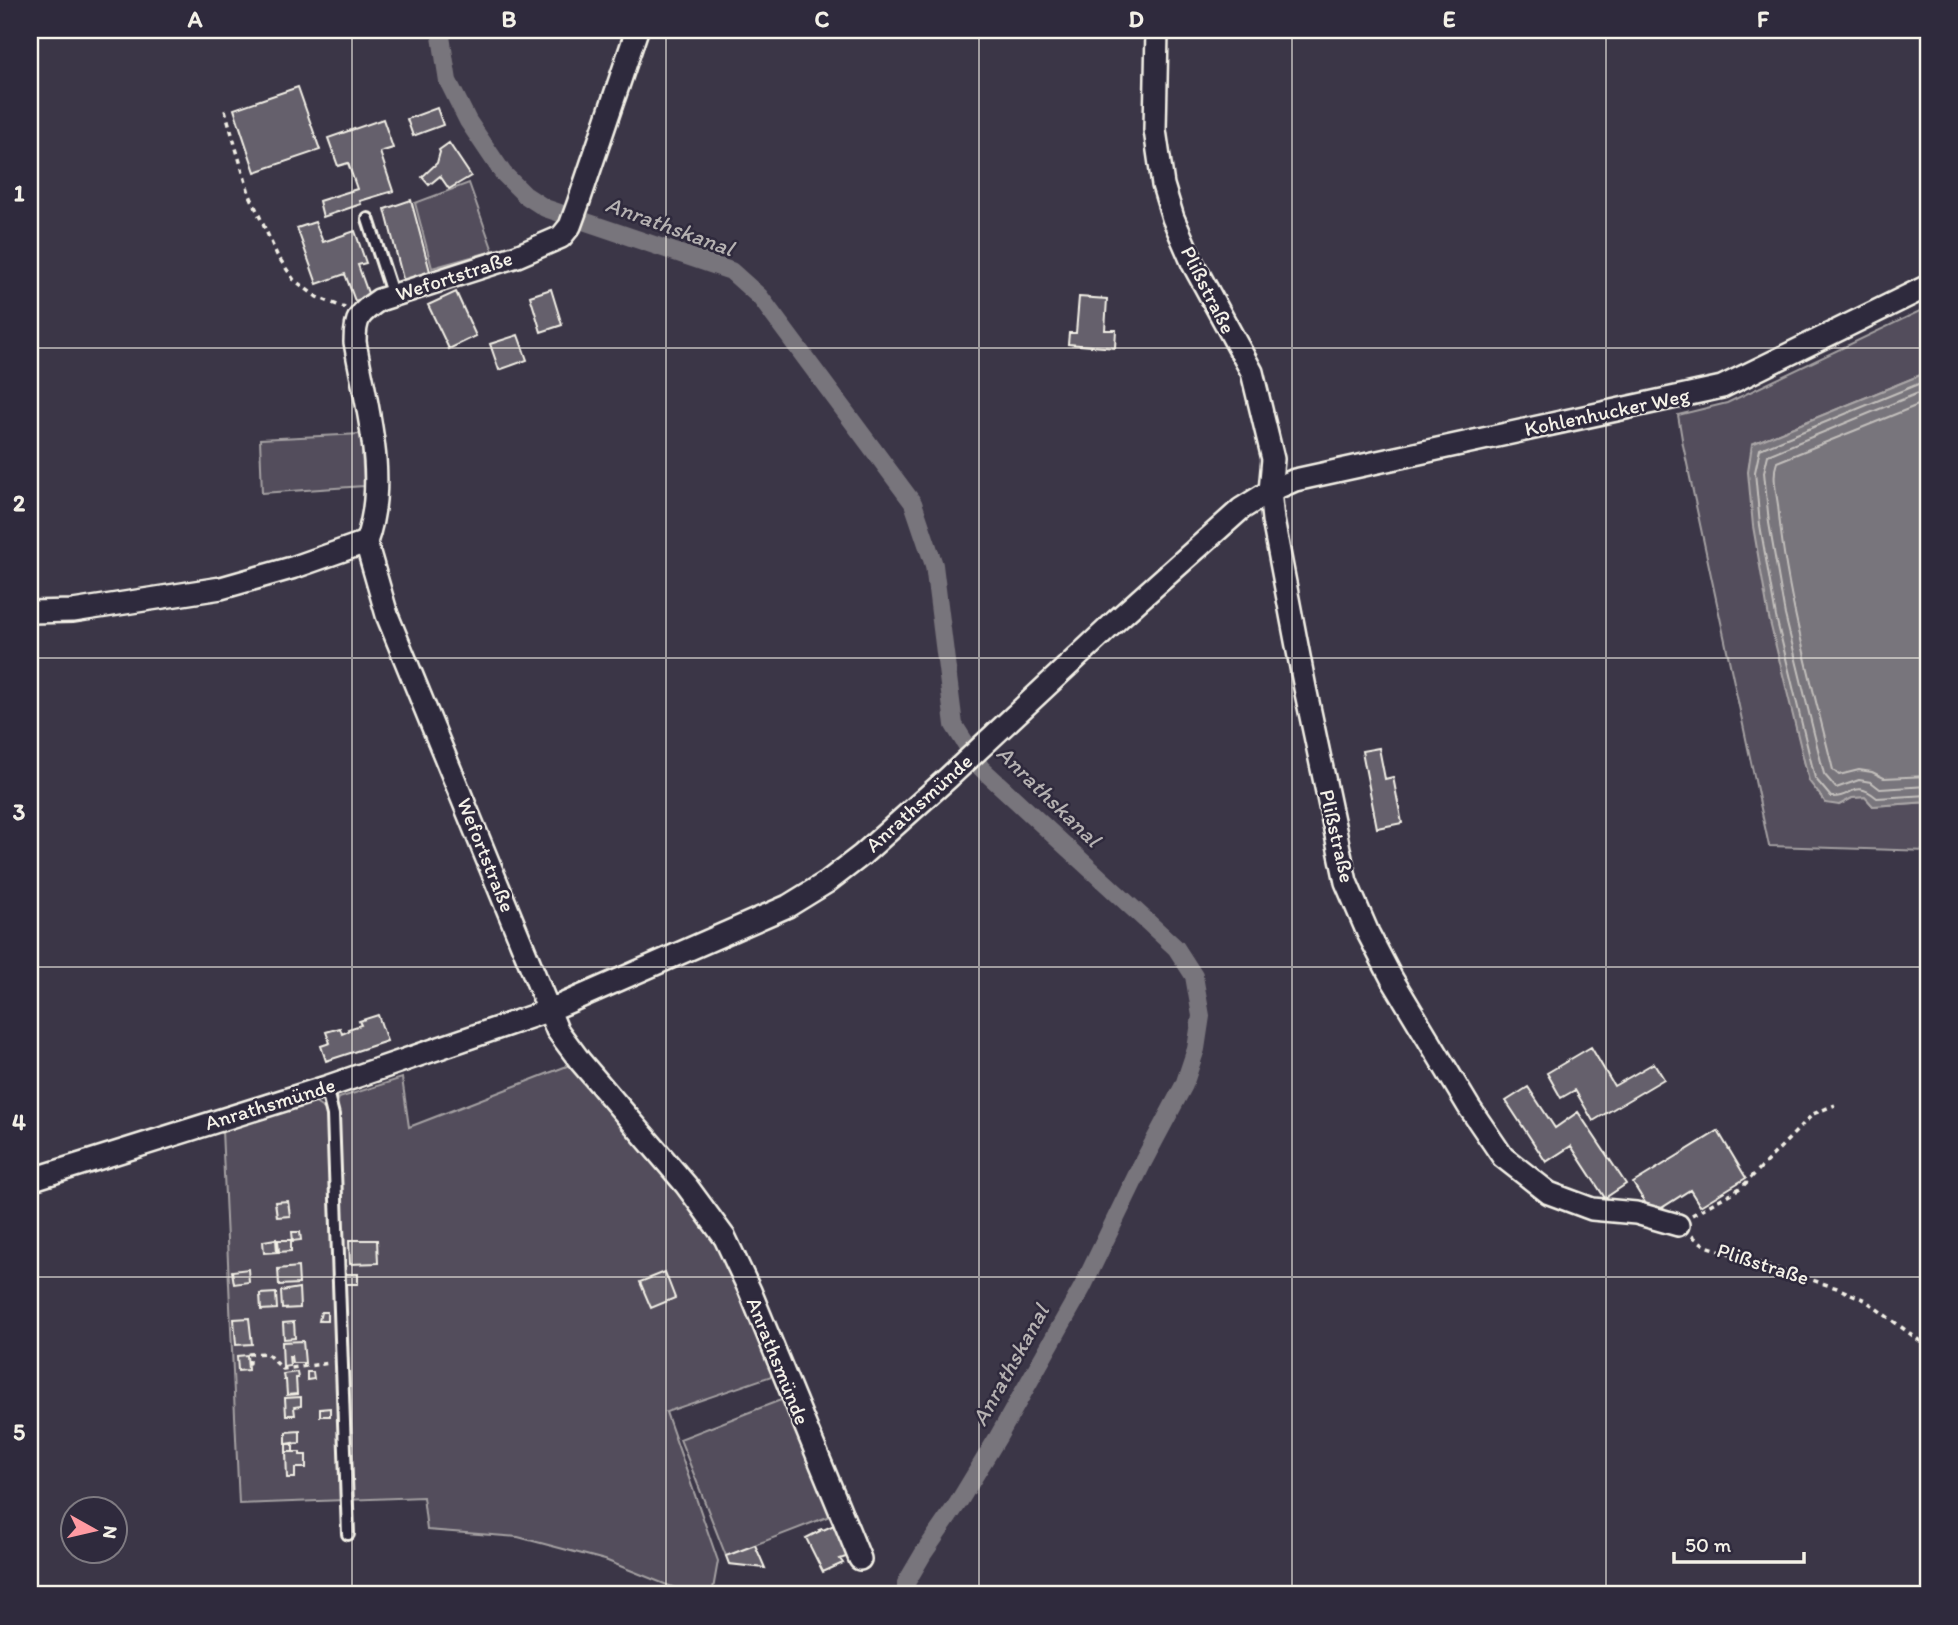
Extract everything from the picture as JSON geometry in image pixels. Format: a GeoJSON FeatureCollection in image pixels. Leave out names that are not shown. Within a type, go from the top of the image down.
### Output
{"type":"FeatureCollection","features":[{"type":"Feature","properties":{"kind":"street","name":"Wefortstraße"},"geometry":{"type":"LineString","coordinates":[[550,1010],[387,615],[366,542],[376,500],[374,452],[355,342],[355,324],[361,312],[379,300],[517,256],[561,237],[570,226],[637,30]]}},
{"type":"Feature","properties":{"kind":"street","name":"Plißstraße"},"geometry":{"type":"LineString","coordinates":[[1157,30],[1154,130],[1163,185],[1173,218],[1193,264],[1252,372],[1273,459],[1269,491],[1273,520],[1305,688],[1346,881],[1368,933],[1392,979],[1469,1108],[1503,1157],[1549,1193],[1592,1209],[1636,1213],[1678,1226]]}},
{"type":"Feature","properties":{"kind":"street","name":"Kohlenhucker Weg"},"geometry":{"type":"LineString","coordinates":[[1269,491],[1295,480],[1722,387],[1928,286]]}},
{"type":"Feature","properties":{"kind":"street","name":"Anrathsmünde"},"geometry":{"type":"LineString","coordinates":[[30,1180],[326,1087],[550,1010],[789,906],[862,855],[1241,509],[1269,491]]}},
{"type":"Feature","properties":{"kind":"street"},"geometry":{"type":"LineString","coordinates":[[30,612],[73,611],[221,588],[296,567],[366,542]]}},
{"type":"Feature","properties":{"kind":"street","name":"Anrathsmünde"},"geometry":{"type":"LineString","coordinates":[[550,1010],[558,1030],[580,1061],[686,1185],[724,1238],[750,1291],[859,1559]]}},
{"type":"Feature","properties":{"kind":"lane"},"geometry":{"type":"LineString","coordinates":[[368,219],[393,296]]}},
{"type":"Feature","properties":{"kind":"lane"},"geometry":{"type":"LineString","coordinates":[[326,1087],[333,1115],[348,1534]]}},
{"type":"Feature","properties":{"kind":"path"},"geometry":{"type":"LineString","coordinates":[[225,110],[249,193],[277,255],[294,280],[317,297],[361,312]]}},
{"type":"Feature","properties":{"kind":"path"},"geometry":{"type":"LineString","coordinates":[[1678,1226],[1742,1187],[1813,1114],[1835,1105]]}},
{"type":"Feature","properties":{"kind":"path","name":"Plißstraße"},"geometry":{"type":"LineString","coordinates":[[1678,1226],[1706,1246],[1838,1288],[1865,1300],[1928,1346]]}},
{"type":"Feature","properties":{"kind":"path"},"geometry":{"type":"LineString","coordinates":[[247,1363],[249,1354],[267,1353],[283,1369],[342,1362]]}},
{"type":"Feature","properties":{"kind":"shaded area"},"geometry":{"type":"Polygon","coordinates":[[[469,183],[493,251],[432,268],[415,203],[469,183]]]}},
{"type":"Feature","properties":{"kind":"shaded area"},"geometry":{"type":"Polygon","coordinates":[[[1928,307],[1928,372],[1752,444],[1796,725],[1809,781],[1839,805],[1852,798],[1865,797],[1873,806],[1928,802],[1928,851],[1769,846],[1678,415],[1727,403],[1928,307]]]}},
{"type":"Feature","properties":{"kind":"shaded area"},"geometry":{"type":"Polygon","coordinates":[[[361,434],[364,486],[262,493],[260,439],[361,434]]]}},
{"type":"Feature","properties":{"kind":"shaded area"},"geometry":{"type":"Polygon","coordinates":[[[580,1061],[704,1194],[745,1252],[789,1370],[666,1412],[718,1561],[712,1595],[692,1595],[605,1560],[518,1537],[427,1530],[423,1497],[239,1504],[222,1130],[314,1102],[333,1115],[339,1098],[402,1078],[409,1127],[580,1061]]]}},
{"type":"Feature","properties":{"kind":"shaded area"},"geometry":{"type":"Polygon","coordinates":[[[786,1398],[835,1514],[726,1556],[680,1439],[786,1398]]]}},
{"type":"Feature","properties":{"kind":"water"},"geometry":{"type":"Polygon","coordinates":[[[1928,372],[1928,802],[1873,806],[1865,797],[1852,798],[1839,805],[1826,803],[1809,781],[1769,618],[1753,526],[1748,472],[1752,444],[1928,372]]]}},
{"type":"Feature","properties":{"kind":"building"},"geometry":{"type":"Polygon","coordinates":[[[298,87],[320,150],[255,172],[234,109],[298,87]]]}},
{"type":"Feature","properties":{"kind":"building"},"geometry":{"type":"Polygon","coordinates":[[[437,108],[443,125],[413,136],[407,119],[437,108]]]}},
{"type":"Feature","properties":{"kind":"building"},"geometry":{"type":"Polygon","coordinates":[[[383,119],[393,148],[380,152],[393,191],[360,201],[361,204],[323,217],[319,201],[357,189],[348,163],[338,166],[328,138],[383,119]]]}},
{"type":"Feature","properties":{"kind":"building"},"geometry":{"type":"Polygon","coordinates":[[[449,143],[471,176],[449,189],[440,176],[429,185],[422,177],[437,163],[439,150],[449,143]]]}},
{"type":"Feature","properties":{"kind":"building"},"geometry":{"type":"Polygon","coordinates":[[[411,200],[431,275],[404,283],[385,209],[411,200]]]}},
{"type":"Feature","properties":{"kind":"building"},"geometry":{"type":"Polygon","coordinates":[[[315,222],[323,242],[355,231],[366,263],[358,265],[369,296],[355,301],[345,274],[317,284],[297,228],[315,222]]]}},
{"type":"Feature","properties":{"kind":"building"},"geometry":{"type":"Polygon","coordinates":[[[551,289],[562,325],[541,332],[530,296],[551,289]]]}},
{"type":"Feature","properties":{"kind":"building"},"geometry":{"type":"Polygon","coordinates":[[[456,292],[476,336],[449,349],[428,305],[456,292]]]}},
{"type":"Feature","properties":{"kind":"building"},"geometry":{"type":"Polygon","coordinates":[[[1079,297],[1107,299],[1105,330],[1116,330],[1115,348],[1068,344],[1069,333],[1076,333],[1079,297]]]}},
{"type":"Feature","properties":{"kind":"building"},"geometry":{"type":"Polygon","coordinates":[[[518,335],[527,360],[499,370],[490,344],[518,335]]]}},
{"type":"Feature","properties":{"kind":"building"},"geometry":{"type":"Polygon","coordinates":[[[1379,748],[1385,779],[1393,777],[1402,823],[1377,828],[1362,751],[1379,748]]]}},
{"type":"Feature","properties":{"kind":"building"},"geometry":{"type":"Polygon","coordinates":[[[378,1015],[387,1041],[326,1061],[321,1046],[330,1043],[326,1032],[340,1028],[342,1034],[361,1025],[359,1021],[378,1015]]]}},
{"type":"Feature","properties":{"kind":"building"},"geometry":{"type":"Polygon","coordinates":[[[1591,1047],[1614,1086],[1654,1063],[1664,1079],[1593,1121],[1575,1090],[1561,1098],[1547,1073],[1591,1047]]]}},
{"type":"Feature","properties":{"kind":"building"},"geometry":{"type":"Polygon","coordinates":[[[1528,1087],[1555,1128],[1578,1112],[1626,1184],[1605,1198],[1571,1146],[1546,1162],[1506,1101],[1528,1087]]]}},
{"type":"Feature","properties":{"kind":"building"},"geometry":{"type":"Polygon","coordinates":[[[1718,1131],[1746,1178],[1700,1206],[1690,1190],[1652,1214],[1633,1183],[1718,1131]]]}},
{"type":"Feature","properties":{"kind":"building"},"geometry":{"type":"Polygon","coordinates":[[[33,1142],[40,1163],[30,1166],[30,1144],[33,1142]]]}},
{"type":"Feature","properties":{"kind":"building"},"geometry":{"type":"Polygon","coordinates":[[[288,1201],[290,1216],[277,1217],[275,1202],[288,1201]]]}},
{"type":"Feature","properties":{"kind":"building"},"geometry":{"type":"Polygon","coordinates":[[[292,1232],[300,1232],[301,1240],[293,1241],[292,1232]]]}},
{"type":"Feature","properties":{"kind":"building"},"geometry":{"type":"Polygon","coordinates":[[[276,1239],[277,1252],[264,1253],[263,1241],[276,1239]]]}},
{"type":"Feature","properties":{"kind":"building"},"geometry":{"type":"Polygon","coordinates":[[[278,1240],[291,1240],[291,1251],[279,1252],[278,1240]]]}},
{"type":"Feature","properties":{"kind":"building"},"geometry":{"type":"Polygon","coordinates":[[[349,1240],[377,1240],[378,1263],[350,1264],[349,1240]]]}},
{"type":"Feature","properties":{"kind":"building"},"geometry":{"type":"Polygon","coordinates":[[[298,1267],[299,1284],[279,1285],[278,1269],[298,1267]]]}},
{"type":"Feature","properties":{"kind":"building"},"geometry":{"type":"Polygon","coordinates":[[[248,1269],[249,1282],[234,1284],[232,1271],[248,1269]]]}},
{"type":"Feature","properties":{"kind":"building"},"geometry":{"type":"Polygon","coordinates":[[[665,1272],[675,1298],[651,1308],[640,1282],[665,1272]]]}},
{"type":"Feature","properties":{"kind":"building"},"geometry":{"type":"Polygon","coordinates":[[[345,1274],[358,1274],[358,1284],[345,1284],[345,1274]]]}},
{"type":"Feature","properties":{"kind":"building"},"geometry":{"type":"Polygon","coordinates":[[[299,1288],[300,1308],[282,1309],[281,1291],[299,1288]]]}},
{"type":"Feature","properties":{"kind":"building"},"geometry":{"type":"Polygon","coordinates":[[[276,1293],[277,1309],[261,1310],[260,1294],[276,1293]]]}},
{"type":"Feature","properties":{"kind":"building"},"geometry":{"type":"Polygon","coordinates":[[[321,1312],[327,1312],[327,1321],[319,1321],[321,1312]]]}},
{"type":"Feature","properties":{"kind":"building"},"geometry":{"type":"Polygon","coordinates":[[[249,1318],[252,1344],[236,1345],[234,1319],[249,1318]]]}},
{"type":"Feature","properties":{"kind":"building"},"geometry":{"type":"Polygon","coordinates":[[[294,1322],[295,1338],[284,1339],[283,1323],[294,1322]]]}},
{"type":"Feature","properties":{"kind":"building"},"geometry":{"type":"Polygon","coordinates":[[[303,1341],[305,1363],[292,1363],[289,1356],[290,1366],[283,1367],[282,1342],[303,1341]]]}},
{"type":"Feature","properties":{"kind":"building"},"geometry":{"type":"Polygon","coordinates":[[[247,1355],[248,1370],[238,1371],[237,1356],[247,1355]]]}},
{"type":"Feature","properties":{"kind":"building"},"geometry":{"type":"Polygon","coordinates":[[[297,1372],[297,1394],[287,1395],[283,1374],[297,1372]]]}},
{"type":"Feature","properties":{"kind":"building"},"geometry":{"type":"Polygon","coordinates":[[[307,1372],[313,1372],[314,1379],[307,1380],[307,1372]]]}},
{"type":"Feature","properties":{"kind":"building"},"geometry":{"type":"Polygon","coordinates":[[[301,1397],[301,1406],[294,1407],[295,1415],[286,1415],[285,1398],[301,1397]]]}},
{"type":"Feature","properties":{"kind":"building"},"geometry":{"type":"Polygon","coordinates":[[[330,1408],[330,1416],[320,1416],[320,1409],[330,1408]]]}},
{"type":"Feature","properties":{"kind":"building"},"geometry":{"type":"Polygon","coordinates":[[[300,1431],[300,1443],[286,1444],[286,1432],[300,1431]]]}},
{"type":"Feature","properties":{"kind":"building"},"geometry":{"type":"Polygon","coordinates":[[[293,1443],[293,1452],[286,1452],[286,1444],[293,1443]]]}},
{"type":"Feature","properties":{"kind":"building"},"geometry":{"type":"Polygon","coordinates":[[[286,1452],[306,1455],[306,1468],[295,1468],[295,1478],[287,1478],[286,1452]]]}},
{"type":"Feature","properties":{"kind":"building"},"geometry":{"type":"Polygon","coordinates":[[[834,1525],[849,1556],[840,1559],[843,1563],[823,1572],[806,1538],[834,1525]]]}},
{"type":"Feature","properties":{"kind":"building"},"geometry":{"type":"Polygon","coordinates":[[[755,1545],[765,1568],[729,1564],[726,1556],[755,1545]]]}},
{"type":"Feature","properties":{"kind":"waterway","name":"Anrathskanal"},"geometry":{"type":"LineString","coordinates":[[440,30],[448,81],[468,121],[503,173],[525,195],[545,208],[731,271],[760,297],[913,503],[934,565],[954,725],[981,768],[1176,948],[1194,976],[1201,1016],[1196,1049],[1184,1085],[1082,1288],[998,1437],[906,1583],[906,1595]]}}]}
